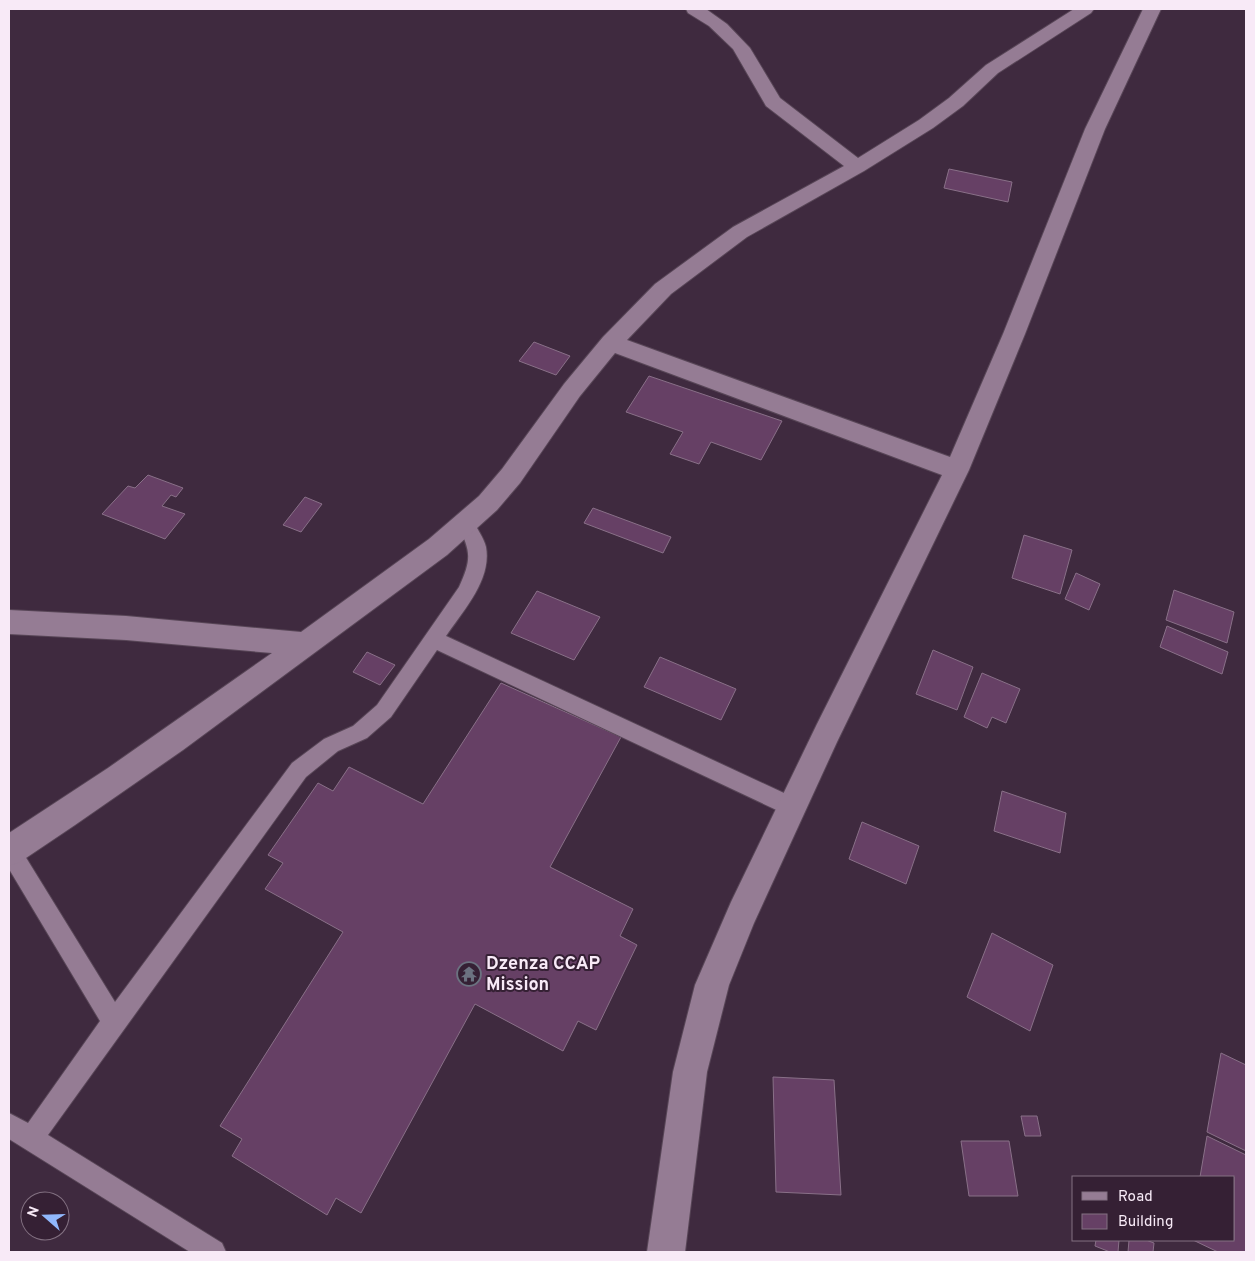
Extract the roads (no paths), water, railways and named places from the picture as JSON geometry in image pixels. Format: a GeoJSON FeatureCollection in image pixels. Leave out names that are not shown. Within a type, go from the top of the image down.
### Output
{"type":"FeatureCollection","features":[{"type":"Feature","properties":{"kind":"street"},"geometry":{"type":"LineString","coordinates":[[694,9],[728,33],[744,53],[763,90],[773,102],[857,167]]}},
{"type":"Feature","properties":{"kind":"street"},"geometry":{"type":"LineString","coordinates":[[9,851],[69,813],[256,681],[438,547],[466,524],[488,503],[511,476],[572,390],[611,343],[663,289],[740,232],[857,167],[926,124],[956,102],[992,69],[1085,9]]}},
{"type":"Feature","properties":{"kind":"street"},"geometry":{"type":"LineString","coordinates":[[666,1252],[690,1072],[712,984],[742,913],[792,807],[957,470],[1014,334],[1095,129],[1152,9]]}},
{"type":"Feature","properties":{"kind":"street"},"geometry":{"type":"LineString","coordinates":[[611,343],[957,470]]}},
{"type":"Feature","properties":{"kind":"street"},"geometry":{"type":"LineString","coordinates":[[9,622],[126,628],[304,644]]}},
{"type":"Feature","properties":{"kind":"lane"},"geometry":{"type":"LineString","coordinates":[[31,1139],[114,1022],[299,770],[331,745],[360,732],[384,710],[466,592],[476,570],[478,546],[466,524]]}},
{"type":"Feature","properties":{"kind":"lane"},"geometry":{"type":"LineString","coordinates":[[434,639],[792,807]]}},
{"type":"Feature","properties":{"kind":"lane"},"geometry":{"type":"LineString","coordinates":[[9,851],[114,1022]]}},
{"type":"Feature","properties":{"kind":"lane"},"geometry":{"type":"LineString","coordinates":[[9,1125],[213,1252]]}},
{"type":"Feature","properties":{"kind":"place","name":"Dzenza CCAP Mission"},"geometry":{"type":"Point","coordinates":[469,974]}}]}
